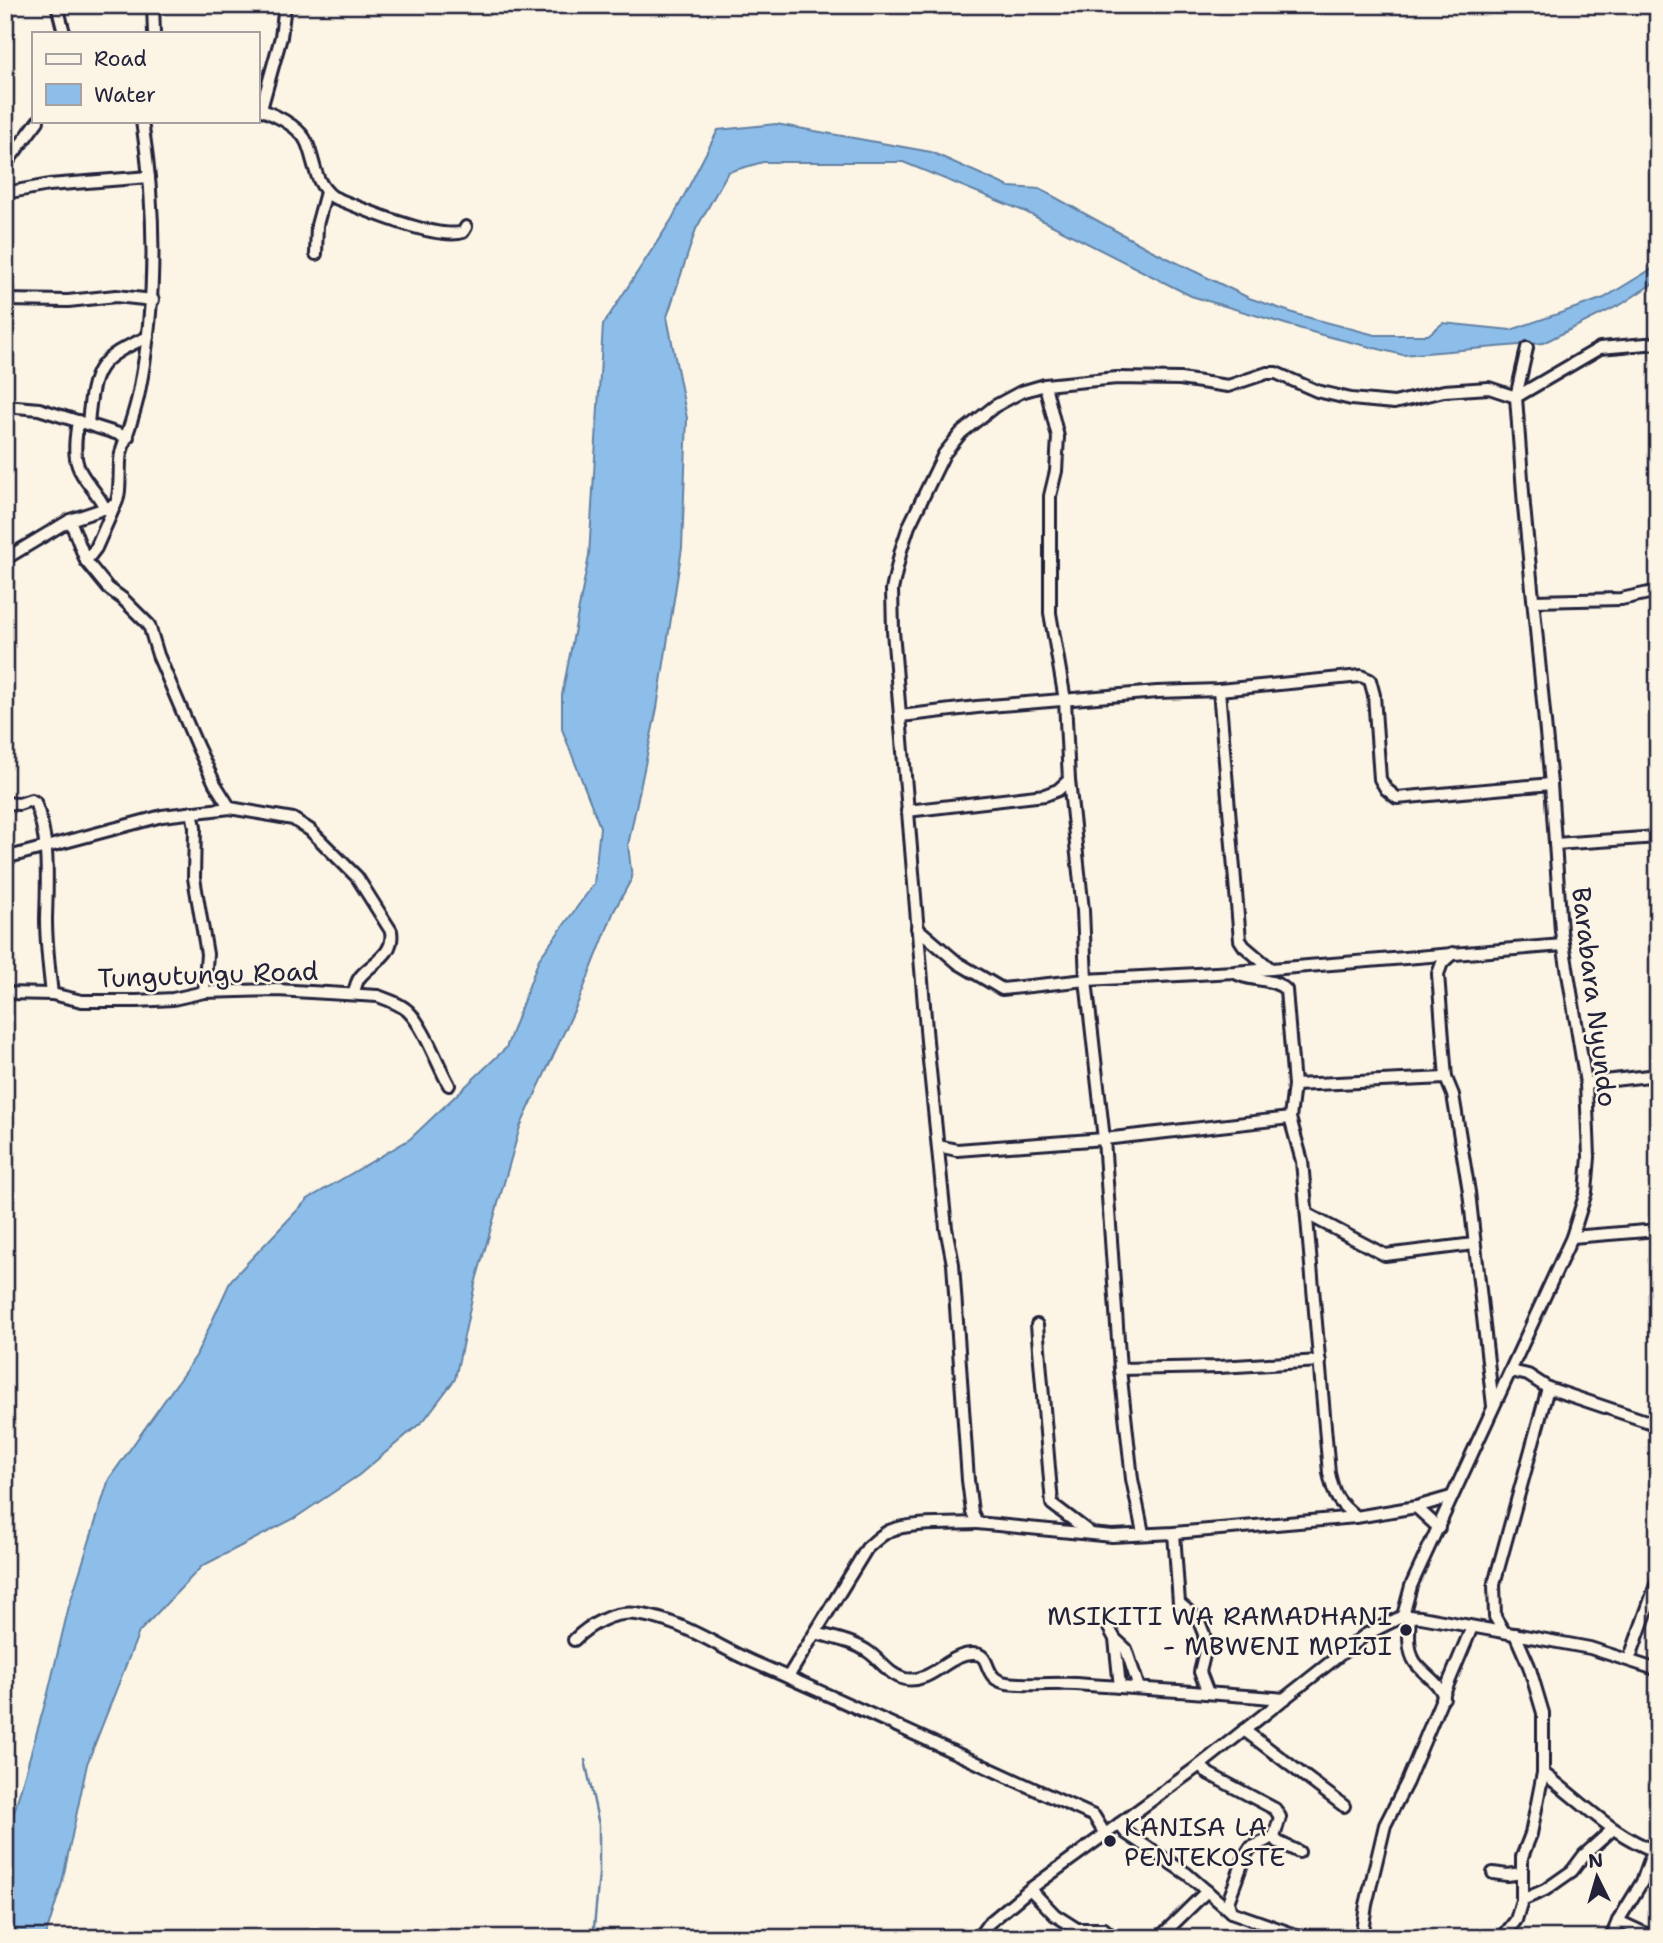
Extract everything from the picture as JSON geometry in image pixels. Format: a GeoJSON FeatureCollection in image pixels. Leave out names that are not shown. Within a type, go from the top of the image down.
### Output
{"type":"FeatureCollection","features":[{"type":"Feature","properties":{"kind":"street"},"geometry":{"type":"LineString","coordinates":[[57,5],[64,32]]}},
{"type":"Feature","properties":{"kind":"street"},"geometry":{"type":"LineString","coordinates":[[153,5],[154,32]]}},
{"type":"Feature","properties":{"kind":"street"},"geometry":{"type":"LineString","coordinates":[[285,5],[281,37],[259,108],[299,132],[306,141],[318,178],[326,192],[350,204],[430,231],[458,234],[466,227]]}},
{"type":"Feature","properties":{"kind":"street"},"geometry":{"type":"LineString","coordinates":[[5,165],[37,122]]}},
{"type":"Feature","properties":{"kind":"street"},"geometry":{"type":"LineString","coordinates":[[5,559],[71,520],[110,507],[119,500],[118,471],[139,394],[153,300],[149,177],[142,122]]}},
{"type":"Feature","properties":{"kind":"street"},"geometry":{"type":"LineString","coordinates":[[5,193],[49,185],[149,177]]}},
{"type":"Feature","properties":{"kind":"street"},"geometry":{"type":"LineString","coordinates":[[316,254],[317,225],[326,192]]}},
{"type":"Feature","properties":{"kind":"street"},"geometry":{"type":"LineString","coordinates":[[5,300],[68,301],[116,296],[153,300]]}},
{"type":"Feature","properties":{"kind":"street"},"geometry":{"type":"LineString","coordinates":[[110,507],[78,467],[76,434],[83,422],[100,366],[126,346],[148,337]]}},
{"type":"Feature","properties":{"kind":"street"},"geometry":{"type":"LineString","coordinates":[[977,1523],[972,1511],[968,1480],[953,1264],[946,1228],[917,928],[893,631],[892,590],[901,550],[909,526],[944,454],[961,433],[995,406],[1021,392],[1045,385],[1116,378],[1176,379],[1228,386],[1267,373],[1276,373],[1323,393],[1351,399],[1394,403],[1444,391],[1489,388],[1517,397],[1600,348],[1658,343]]}},
{"type":"Feature","properties":{"kind":"street","name":"Barabara Nyundo"},"geometry":{"type":"LineString","coordinates":[[1444,1698],[1442,1689],[1413,1660],[1406,1616],[1411,1586],[1572,1237],[1586,1192],[1589,1157],[1587,1083],[1563,945],[1551,784],[1524,506],[1517,397],[1527,348]]}},
{"type":"Feature","properties":{"kind":"street"},"geometry":{"type":"LineString","coordinates":[[1045,385],[1058,437],[1056,471],[1050,496],[1050,613],[1065,700],[1069,780],[1083,909],[1086,980],[1104,1139],[1119,1369],[1132,1479],[1143,1533]]}},
{"type":"Feature","properties":{"kind":"street"},"geometry":{"type":"LineString","coordinates":[[5,406],[39,409],[128,438]]}},
{"type":"Feature","properties":{"kind":"street"},"geometry":{"type":"LineString","coordinates":[[86,561],[96,548],[110,507]]}},
{"type":"Feature","properties":{"kind":"street"},"geometry":{"type":"LineString","coordinates":[[71,520],[86,561],[108,588],[149,625],[158,655],[197,746],[230,808]]}},
{"type":"Feature","properties":{"kind":"street"},"geometry":{"type":"LineString","coordinates":[[1534,601],[1621,598],[1658,592]]}},
{"type":"Feature","properties":{"kind":"street"},"geometry":{"type":"LineString","coordinates":[[901,716],[977,707],[1157,692],[1219,690],[1352,676],[1367,677],[1372,684],[1374,695],[1380,779],[1386,789],[1397,798],[1551,784]]}},
{"type":"Feature","properties":{"kind":"street"},"geometry":{"type":"LineString","coordinates":[[1219,690],[1240,940],[1271,969]]}},
{"type":"Feature","properties":{"kind":"street"},"geometry":{"type":"LineString","coordinates":[[907,811],[1045,795],[1058,790],[1069,780]]}},
{"type":"Feature","properties":{"kind":"street"},"geometry":{"type":"LineString","coordinates":[[5,803],[19,804],[31,800],[35,802],[43,827],[47,847],[46,920],[52,994]]}},
{"type":"Feature","properties":{"kind":"street"},"geometry":{"type":"LineString","coordinates":[[5,858],[162,816],[230,808],[282,816],[302,824],[357,877],[383,915],[391,932],[391,945],[376,964],[360,976],[354,994]]}},
{"type":"Feature","properties":{"kind":"street"},"geometry":{"type":"LineString","coordinates":[[192,812],[195,827],[194,878],[207,954],[204,992]]}},
{"type":"Feature","properties":{"kind":"street"},"geometry":{"type":"LineString","coordinates":[[1555,844],[1658,837]]}},
{"type":"Feature","properties":{"kind":"street"},"geometry":{"type":"LineString","coordinates":[[917,928],[958,963],[1002,989],[1086,980],[1234,972],[1563,945]]}},
{"type":"Feature","properties":{"kind":"street"},"geometry":{"type":"LineString","coordinates":[[1454,953],[1442,962],[1438,974],[1446,1078],[1453,1095],[1469,1192],[1493,1406]]}},
{"type":"Feature","properties":{"kind":"street"},"geometry":{"type":"LineString","coordinates":[[1234,972],[1251,980],[1273,982],[1286,990],[1294,1085],[1290,1118],[1303,1161],[1333,1492],[1339,1502],[1356,1517]]}},
{"type":"Feature","properties":{"kind":"street","name":"Tungutungu Road"},"geometry":{"type":"LineString","coordinates":[[5,993],[52,994],[82,1001],[173,999],[204,992],[277,990],[378,996],[408,1011],[449,1085]]}},
{"type":"Feature","properties":{"kind":"street"},"geometry":{"type":"LineString","coordinates":[[1587,1083],[1658,1075]]}},
{"type":"Feature","properties":{"kind":"street"},"geometry":{"type":"LineString","coordinates":[[1294,1085],[1446,1078]]}},
{"type":"Feature","properties":{"kind":"street"},"geometry":{"type":"LineString","coordinates":[[938,1146],[957,1150],[1104,1139],[1290,1118]]}},
{"type":"Feature","properties":{"kind":"street"},"geometry":{"type":"LineString","coordinates":[[1307,1214],[1385,1255],[1474,1244]]}},
{"type":"Feature","properties":{"kind":"street"},"geometry":{"type":"LineString","coordinates":[[1572,1237],[1658,1230]]}},
{"type":"Feature","properties":{"kind":"street"},"geometry":{"type":"LineString","coordinates":[[1037,1325],[1052,1504],[1091,1534]]}},
{"type":"Feature","properties":{"kind":"street"},"geometry":{"type":"LineString","coordinates":[[1119,1369],[1320,1361]]}},
{"type":"Feature","properties":{"kind":"street"},"geometry":{"type":"LineString","coordinates":[[1511,1371],[1528,1375],[1548,1388],[1658,1425]]}},
{"type":"Feature","properties":{"kind":"street"},"geometry":{"type":"LineString","coordinates":[[1502,1938],[1516,1920],[1522,1900],[1522,1857],[1531,1833],[1543,1773],[1543,1713],[1529,1666],[1509,1633],[1495,1617],[1494,1584],[1548,1388]]}},
{"type":"Feature","properties":{"kind":"street"},"geometry":{"type":"LineString","coordinates":[[788,1677],[867,1548],[891,1530],[977,1523],[1112,1536],[1174,1533],[1356,1517],[1416,1507],[1451,1497]]}},
{"type":"Feature","properties":{"kind":"street"},"geometry":{"type":"LineString","coordinates":[[1416,1507],[1439,1528]]}},
{"type":"Feature","properties":{"kind":"street"},"geometry":{"type":"LineString","coordinates":[[1174,1533],[1179,1603],[1198,1619],[1204,1634],[1205,1651],[1200,1672],[1208,1693]]}},
{"type":"Feature","properties":{"kind":"street"},"geometry":{"type":"LineString","coordinates":[[1629,1660],[1658,1578]]}},
{"type":"Feature","properties":{"kind":"street"},"geometry":{"type":"LineString","coordinates":[[574,1640],[585,1629],[615,1616],[632,1614],[666,1620],[1094,1816],[1105,1834]]}},
{"type":"Feature","properties":{"kind":"street"},"geometry":{"type":"LineString","coordinates":[[978,1938],[988,1924],[1031,1889],[1200,1765],[1365,1635],[1406,1616],[1590,1648],[1658,1670]]}},
{"type":"Feature","properties":{"kind":"street"},"geometry":{"type":"LineString","coordinates":[[1361,1938],[1385,1825],[1408,1782],[1472,1627]]}},
{"type":"Feature","properties":{"kind":"street"},"geometry":{"type":"LineString","coordinates":[[1108,1628],[1126,1649],[1139,1688]]}},
{"type":"Feature","properties":{"kind":"street"},"geometry":{"type":"LineString","coordinates":[[816,1633],[867,1651],[889,1671],[905,1679],[931,1674],[951,1660],[974,1654],[981,1656],[986,1662],[994,1679],[1005,1682],[1139,1688],[1284,1699]]}},
{"type":"Feature","properties":{"kind":"street"},"geometry":{"type":"LineString","coordinates":[[1115,1639],[1120,1687]]}},
{"type":"Feature","properties":{"kind":"street"},"geometry":{"type":"LineString","coordinates":[[1244,1730],[1344,1806]]}},
{"type":"Feature","properties":{"kind":"street"},"geometry":{"type":"LineString","coordinates":[[1200,1765],[1209,1774],[1275,1809],[1280,1817],[1274,1836],[1250,1849],[1245,1856],[1229,1895],[1231,1912]]}},
{"type":"Feature","properties":{"kind":"street"},"geometry":{"type":"LineString","coordinates":[[1543,1773],[1612,1830],[1633,1843],[1656,1852],[1611,1938]]}},
{"type":"Feature","properties":{"kind":"street"},"geometry":{"type":"LineString","coordinates":[[1119,1824],[1126,1833],[1187,1874],[1231,1912],[1296,1935],[1313,1938]]}},
{"type":"Feature","properties":{"kind":"street"},"geometry":{"type":"LineString","coordinates":[[1522,1900],[1545,1890],[1572,1871],[1584,1855],[1612,1830]]}},
{"type":"Feature","properties":{"kind":"street"},"geometry":{"type":"LineString","coordinates":[[1274,1836],[1278,1842],[1299,1852]]}},
{"type":"Feature","properties":{"kind":"street"},"geometry":{"type":"LineString","coordinates":[[1493,1874],[1522,1873]]}},
{"type":"Feature","properties":{"kind":"street"},"geometry":{"type":"LineString","coordinates":[[1031,1889],[1055,1915],[1078,1933],[1104,1928],[1114,1938]]}},
{"type":"Feature","properties":{"kind":"street"},"geometry":{"type":"LineString","coordinates":[[1159,1938],[1207,1891]]}},
{"type":"Feature","properties":{"kind":"street"},"geometry":{"type":"LineString","coordinates":[[1618,1921],[1655,1938]]}},
{"type":"Feature","properties":{"kind":"street"},"geometry":{"type":"LineString","coordinates":[[987,1938],[988,1924]]}},
{"type":"Feature","properties":{"kind":"water"},"geometry":{"type":"Polygon","coordinates":[[[776,124],[931,152],[1009,187],[1040,189],[1149,249],[1249,298],[1299,315],[1375,335],[1428,335],[1443,323],[1511,330],[1604,298],[1658,265],[1658,280],[1622,304],[1543,343],[1403,355],[1322,335],[1191,296],[1026,212],[903,162],[763,162],[728,172],[696,229],[667,317],[687,418],[682,548],[657,708],[628,845],[632,878],[614,911],[579,1000],[520,1127],[475,1284],[455,1379],[424,1420],[359,1475],[295,1518],[202,1566],[139,1632],[87,1764],[62,1883],[45,1938],[5,1938],[5,1844],[48,1693],[69,1606],[109,1479],[196,1356],[231,1280],[308,1199],[410,1139],[506,1048],[539,959],[594,884],[600,827],[562,729],[562,695],[589,556],[603,325],[672,219],[718,130],[776,124]]]}},
{"type":"Feature","properties":{"kind":"waterway"},"geometry":{"type":"LineString","coordinates":[[585,1760],[599,1825],[599,1874],[593,1938]]}},
{"type":"Feature","properties":{"kind":"place","name":"MSIKITI WA RAMADHANI - MBWENI MPIJI"},"geometry":{"type":"Point","coordinates":[1406,1630]}},
{"type":"Feature","properties":{"kind":"place","name":"KANISA LA PENTEKOSTE"},"geometry":{"type":"Point","coordinates":[1110,1841]}}]}
